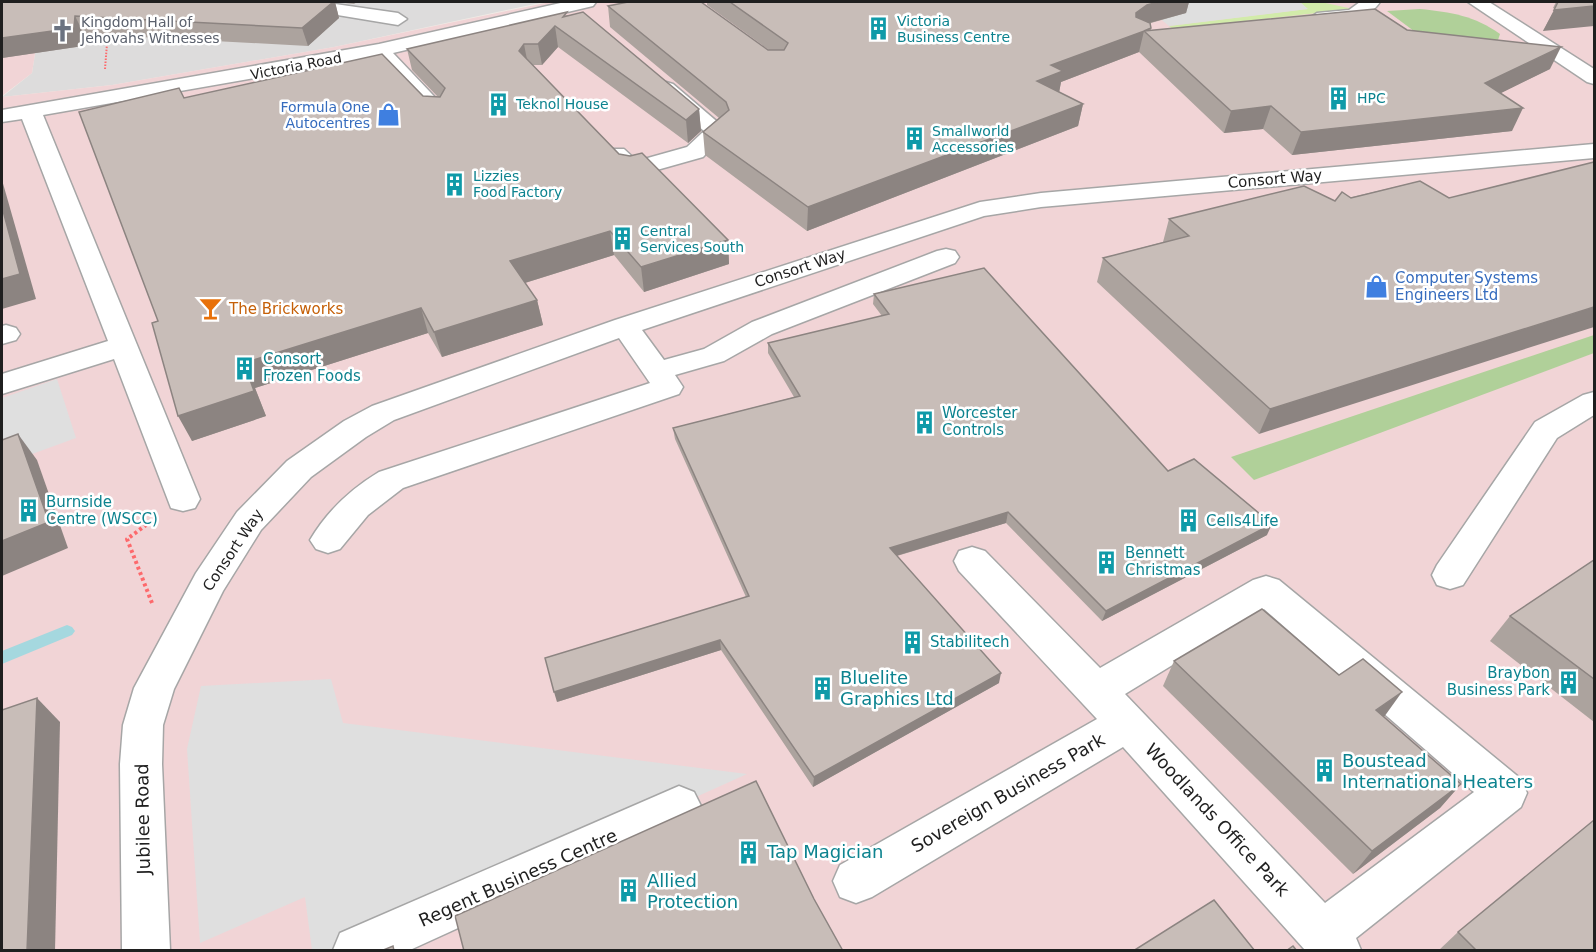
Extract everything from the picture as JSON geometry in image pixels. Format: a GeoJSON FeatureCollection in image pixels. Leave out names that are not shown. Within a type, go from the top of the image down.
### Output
{"type":"FeatureCollection","features":[{"type":"Feature","properties":{"kind":"street"},"geometry":{"type":"LineString","coordinates":[[289,2],[398,18]]}},
{"type":"Feature","properties":{"kind":"street"},"geometry":{"type":"LineString","coordinates":[[1296,21],[1354,15],[1371,2]]}},
{"type":"Feature","properties":{"kind":"street"},"geometry":{"type":"LineString","coordinates":[[1478,2],[1594,78]]}},
{"type":"Feature","properties":{"kind":"street","name":"Victoria Road"},"geometry":{"type":"LineString","coordinates":[[2,116],[379,50],[581,9]]}},
{"type":"Feature","properties":{"kind":"street"},"geometry":{"type":"LineString","coordinates":[[379,50],[438,112]]}},
{"type":"Feature","properties":{"kind":"street"},"geometry":{"type":"LineString","coordinates":[[600,137],[633,170],[695,152],[717,131],[648,72]]}},
{"type":"Feature","properties":{"kind":"street"},"geometry":{"type":"LineString","coordinates":[[30,111],[183,499]]}},
{"type":"Feature","properties":{"kind":"street","name":"Consort Way"},"geometry":{"type":"LineString","coordinates":[[154,688],[209,583],[249,521],[292,475],[325,448],[392,410],[625,326],[980,209],[1002,204],[1594,151]]}},
{"type":"Feature","properties":{"kind":"street"},"geometry":{"type":"LineString","coordinates":[[657,371],[714,355],[762,328],[946,257]]}},
{"type":"Feature","properties":{"kind":"street"},"geometry":{"type":"LineString","coordinates":[[328,540],[345,516],[370,493],[392,480],[668,387],[625,326]]}},
{"type":"Feature","properties":{"kind":"street"},"geometry":{"type":"LineString","coordinates":[[2,384],[124,345]]}},
{"type":"Feature","properties":{"kind":"street"},"geometry":{"type":"LineString","coordinates":[[1450,575],[1546,430],[1594,402]]}},
{"type":"Feature","properties":{"kind":"street","name":"Woodlands Office Park"},"geometry":{"type":"LineString","coordinates":[[972,561],[1128,723],[1330,943]]}},
{"type":"Feature","properties":{"kind":"street"},"geometry":{"type":"LineString","coordinates":[[1096,691],[1266,590],[1506,793],[1330,943]]}},
{"type":"Feature","properties":{"kind":"street","name":"Jubilee Road"},"geometry":{"type":"LineString","coordinates":[[146,951],[141,764],[143,725],[154,688]]}},
{"type":"Feature","properties":{"kind":"street","name":"Sovereign Business Park"},"geometry":{"type":"LineString","coordinates":[[856,881],[1128,723]]}},
{"type":"Feature","properties":{"kind":"street","name":"Regent Business Centre"},"geometry":{"type":"LineString","coordinates":[[357,951],[679,806]]}},
{"type":"Feature","properties":{"kind":"path"},"geometry":{"type":"LineString","coordinates":[[103,99],[109,23]]}},
{"type":"Feature","properties":{"kind":"path"},"geometry":{"type":"LineString","coordinates":[[127,539],[152,603]]}},
{"type":"Feature","properties":{"kind":"shaded area"},"geometry":{"type":"Polygon","coordinates":[[[2,2],[43,2],[32,73],[2,96],[2,2]]]}},
{"type":"Feature","properties":{"kind":"shaded area"},"geometry":{"type":"Polygon","coordinates":[[[43,2],[544,2],[334,47],[112,85],[2,97],[32,73],[43,2]]]}},
{"type":"Feature","properties":{"kind":"shaded area"},"geometry":{"type":"Polygon","coordinates":[[[550,2],[1594,2],[1594,950],[2,950],[2,97],[112,85],[334,47],[550,2]]]}},
{"type":"Feature","properties":{"kind":"shaded area"},"geometry":{"type":"Polygon","coordinates":[[[1159,2],[1300,2],[1308,9],[1169,26],[1152,12],[1159,2]]]}},
{"type":"Feature","properties":{"kind":"shaded area"},"geometry":{"type":"Polygon","coordinates":[[[57,379],[76,438],[2,465],[2,398],[57,379]]]}},
{"type":"Feature","properties":{"kind":"shaded area"},"geometry":{"type":"Polygon","coordinates":[[[331,679],[343,723],[747,774],[357,950],[312,950],[305,897],[200,943],[187,749],[201,686],[331,679]]]}},
{"type":"Feature","properties":{"kind":"green space"},"geometry":{"type":"Polygon","coordinates":[[[1300,2],[1321,2],[1353,9],[1173,29],[1169,26],[1307,9],[1300,2]]]}},
{"type":"Feature","properties":{"kind":"green space"},"geometry":{"type":"Polygon","coordinates":[[[1420,9],[1452,13],[1472,19],[1500,34],[1498,40],[1426,40],[1387,11],[1420,9]]]}},
{"type":"Feature","properties":{"kind":"green space"},"geometry":{"type":"Polygon","coordinates":[[[1594,335],[1594,353],[1254,480],[1231,457],[1594,335]]]}},
{"type":"Feature","properties":{"kind":"building"},"geometry":{"type":"Polygon","coordinates":[[[2,2],[333,2],[302,28],[75,16],[74,28],[2,38],[2,2]]]}},
{"type":"Feature","properties":{"kind":"building"},"geometry":{"type":"Polygon","coordinates":[[[628,2],[701,2],[768,50],[784,50],[788,43],[730,2],[1158,2],[1147,5],[1136,13],[1136,17],[1150,23],[1151,28],[1051,65],[1063,71],[1037,81],[1083,104],[808,207],[703,132],[729,110],[726,102],[608,6],[628,2]]]}},
{"type":"Feature","properties":{"kind":"building"},"geometry":{"type":"Polygon","coordinates":[[[1558,2],[1594,2],[1594,6],[1554,10],[1558,2]]]}},
{"type":"Feature","properties":{"kind":"building","name":"HPC"},"geometry":{"type":"Polygon","coordinates":[[[1375,9],[1407,30],[1561,47],[1485,83],[1523,108],[1301,132],[1271,106],[1231,111],[1144,31],[1375,9]]]}},
{"type":"Feature","properties":{"kind":"building"},"geometry":{"type":"Polygon","coordinates":[[[567,12],[563,17],[583,12],[699,109],[686,120],[555,26],[538,44],[524,44],[519,51],[619,154],[630,156],[642,153],[728,240],[641,267],[610,231],[510,261],[537,300],[434,332],[421,308],[244,363],[254,391],[178,416],[152,323],[158,321],[79,112],[179,88],[184,98],[382,54],[423,96],[440,97],[445,88],[407,49],[567,12]]]}},
{"type":"Feature","properties":{"kind":"building"},"geometry":{"type":"Polygon","coordinates":[[[1594,162],[1594,307],[1270,409],[1103,258],[1189,236],[1169,219],[1304,186],[1335,201],[1342,192],[1351,198],[1420,181],[1449,198],[1594,162]]]}},
{"type":"Feature","properties":{"kind":"building"},"geometry":{"type":"Polygon","coordinates":[[[2,207],[20,274],[2,279],[2,207]]]}},
{"type":"Feature","properties":{"kind":"building"},"geometry":{"type":"Polygon","coordinates":[[[984,268],[1168,471],[1194,459],[1272,524],[1106,611],[1008,512],[890,548],[1001,673],[814,777],[720,640],[554,692],[545,658],[749,596],[673,428],[800,396],[768,343],[889,314],[874,294],[984,268]]]}},
{"type":"Feature","properties":{"kind":"building"},"geometry":{"type":"Polygon","coordinates":[[[18,434],[49,522],[2,541],[2,440],[18,434]]]}},
{"type":"Feature","properties":{"kind":"building"},"geometry":{"type":"Polygon","coordinates":[[[1594,560],[1594,679],[1510,616],[1594,560]]]}},
{"type":"Feature","properties":{"kind":"building","name":"Boustead International Heaters"},"geometry":{"type":"Polygon","coordinates":[[[1262,609],[1339,675],[1363,659],[1402,692],[1376,710],[1461,784],[1372,851],[1174,661],[1262,609]]]}},
{"type":"Feature","properties":{"kind":"building"},"geometry":{"type":"Polygon","coordinates":[[[37,698],[27,951],[2,951],[2,710],[37,698]]]}},
{"type":"Feature","properties":{"kind":"building"},"geometry":{"type":"Polygon","coordinates":[[[756,781],[814,899],[843,951],[464,951],[455,916],[756,781]]]}},
{"type":"Feature","properties":{"kind":"building"},"geometry":{"type":"Polygon","coordinates":[[[1594,820],[1594,951],[1477,951],[1458,932],[1594,820]]]}},
{"type":"Feature","properties":{"kind":"building"},"geometry":{"type":"Polygon","coordinates":[[[1214,900],[1255,951],[1133,951],[1214,900]]]}},
{"type":"Feature","properties":{"kind":"building"},"geometry":{"type":"Polygon","coordinates":[[[393,946],[394,951],[381,951],[393,946]]]}},
{"type":"Feature","properties":{"kind":"building"},"geometry":{"type":"Polygon","coordinates":[[[1293,946],[1297,951],[1286,951],[1293,946]]]}},
{"type":"Feature","properties":{"kind":"waterway"},"geometry":{"type":"LineString","coordinates":[[2,658],[67,631]]}},
{"type":"Feature","properties":{"kind":"place","name":"Victoria Business Centre"},"geometry":{"type":"Point","coordinates":[879,29]}},
{"type":"Feature","properties":{"kind":"place","name":"Kingdom Hall of Jehovahs Witnesses"},"geometry":{"type":"Point","coordinates":[63,30]}},
{"type":"Feature","properties":{"kind":"place","name":"HPC"},"geometry":{"type":"Point","coordinates":[1339,98]}},
{"type":"Feature","properties":{"kind":"place","name":"Teknol House"},"geometry":{"type":"Point","coordinates":[498,104]}},
{"type":"Feature","properties":{"kind":"place","name":"Formula One Autocentres"},"geometry":{"type":"Point","coordinates":[388,115]}},
{"type":"Feature","properties":{"kind":"place","name":"Smallworld Accessories"},"geometry":{"type":"Point","coordinates":[914,139]}},
{"type":"Feature","properties":{"kind":"place","name":"Lizzies Food Factory"},"geometry":{"type":"Point","coordinates":[455,184]}},
{"type":"Feature","properties":{"kind":"place","name":"Central Services South"},"geometry":{"type":"Point","coordinates":[622,239]}},
{"type":"Feature","properties":{"kind":"place","name":"Computer Systems Engineers Ltd"},"geometry":{"type":"Point","coordinates":[1377,287]}},
{"type":"Feature","properties":{"kind":"place","name":"The Brickworks"},"geometry":{"type":"Point","coordinates":[211,309]}},
{"type":"Feature","properties":{"kind":"place","name":"Consort Frozen Foods"},"geometry":{"type":"Point","coordinates":[245,368]}},
{"type":"Feature","properties":{"kind":"place","name":"Worcester Controls"},"geometry":{"type":"Point","coordinates":[924,422]}},
{"type":"Feature","properties":{"kind":"place","name":"Burnside Centre (WSCC)"},"geometry":{"type":"Point","coordinates":[28,511]}},
{"type":"Feature","properties":{"kind":"place","name":"Cells4Life"},"geometry":{"type":"Point","coordinates":[1188,521]}},
{"type":"Feature","properties":{"kind":"place","name":"Bennett Christmas"},"geometry":{"type":"Point","coordinates":[1107,562]}},
{"type":"Feature","properties":{"kind":"place","name":"Stabilitech"},"geometry":{"type":"Point","coordinates":[912,642]}},
{"type":"Feature","properties":{"kind":"place","name":"Braybon Business Park"},"geometry":{"type":"Point","coordinates":[1568,682]}},
{"type":"Feature","properties":{"kind":"place","name":"Bluelite Graphics Ltd"},"geometry":{"type":"Point","coordinates":[822,688]}},
{"type":"Feature","properties":{"kind":"place","name":"Boustead International Heaters"},"geometry":{"type":"Point","coordinates":[1324,771]}},
{"type":"Feature","properties":{"kind":"place","name":"Tap Magician"},"geometry":{"type":"Point","coordinates":[749,852]}},
{"type":"Feature","properties":{"kind":"place","name":"Allied Protection"},"geometry":{"type":"Point","coordinates":[629,891]}}]}
